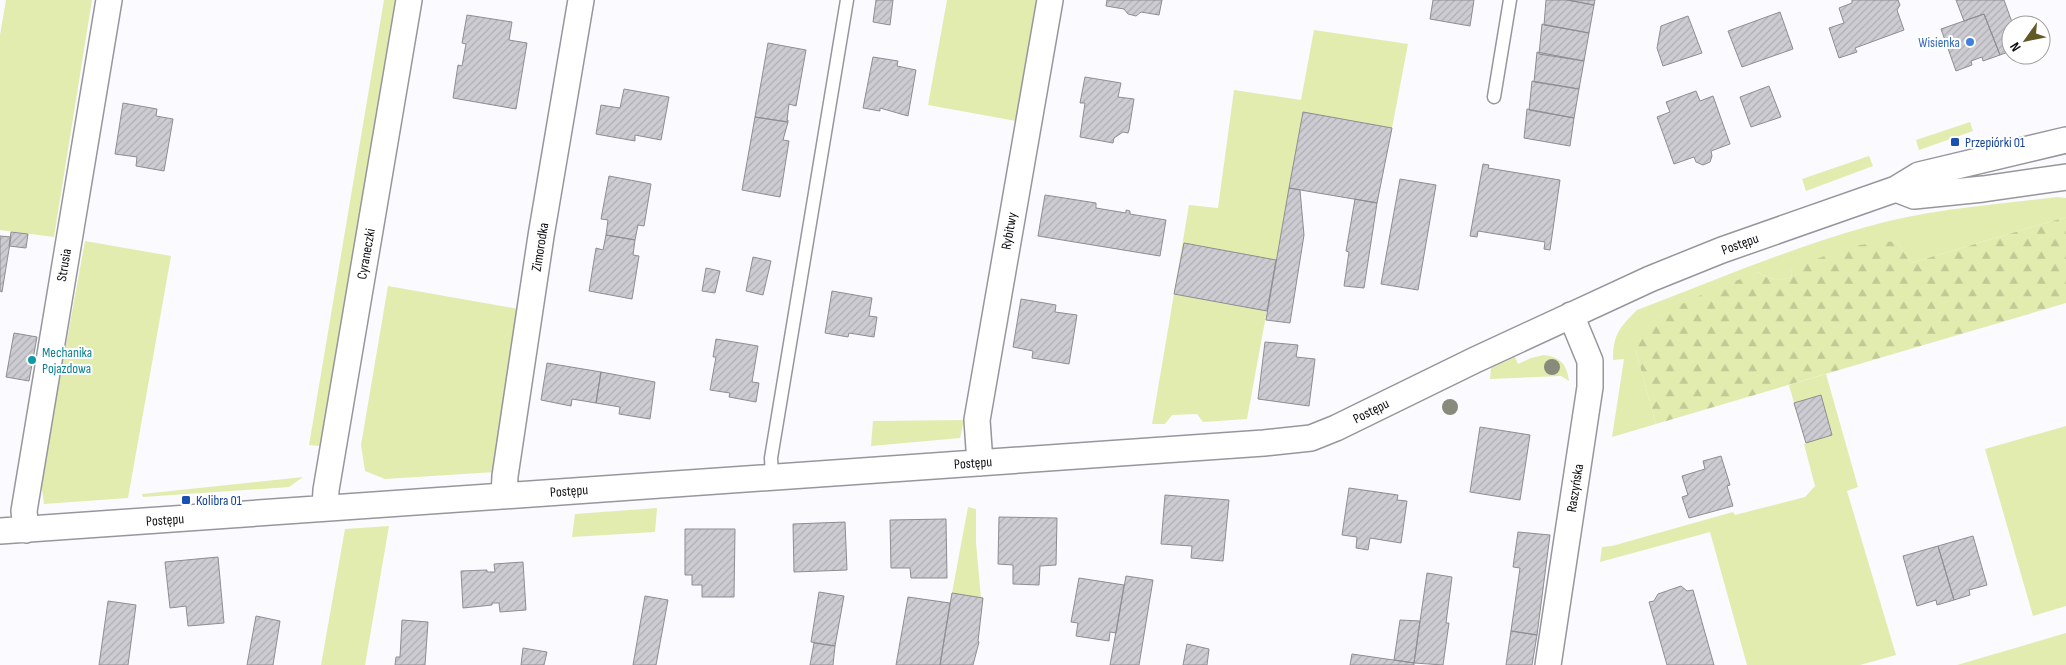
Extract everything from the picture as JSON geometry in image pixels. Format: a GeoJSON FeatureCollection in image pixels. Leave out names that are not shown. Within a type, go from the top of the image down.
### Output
{"type":"FeatureCollection","features":[{"type":"Feature","properties":{"kind":"street","name":"Strusia"},"geometry":{"type":"LineString","coordinates":[[26,530],[24,511],[109,0]]}},
{"type":"Feature","properties":{"kind":"street","name":"Cyraneczki"},"geometry":{"type":"LineString","coordinates":[[325,508],[326,490],[409,0]]}},
{"type":"Feature","properties":{"kind":"street","name":"Zimorodka"},"geometry":{"type":"LineString","coordinates":[[504,496],[505,476],[541,236],[581,0]]}},
{"type":"Feature","properties":{"kind":"street","name":"Rybitwy"},"geometry":{"type":"LineString","coordinates":[[980,463],[976,420],[1050,0]]}},
{"type":"Feature","properties":{"kind":"street","name":"Postępu"},"geometry":{"type":"LineString","coordinates":[[0,531],[1255,444],[1311,438],[1336,428],[1571,314],[1722,250],[1896,189],[1919,175],[2066,140]]}},
{"type":"Feature","properties":{"kind":"street"},"geometry":{"type":"LineString","coordinates":[[1896,189],[1914,196],[1983,189],[2066,177]]}},
{"type":"Feature","properties":{"kind":"street","name":"Raszyńska"},"geometry":{"type":"LineString","coordinates":[[1548,665],[1590,387],[1590,362],[1571,314]]}},
{"type":"Feature","properties":{"kind":"lane"},"geometry":{"type":"LineString","coordinates":[[772,477],[771,458],[847,0]]}},
{"type":"Feature","properties":{"kind":"lane"},"geometry":{"type":"LineString","coordinates":[[1494,97],[1510,0]]}},
{"type":"Feature","properties":{"kind":"green space"},"geometry":{"type":"Polygon","coordinates":[[[6,0],[92,0],[54,237],[0,230],[0,35],[6,0]]]}},
{"type":"Feature","properties":{"kind":"green space"},"geometry":{"type":"Polygon","coordinates":[[[384,0],[397,0],[320,446],[309,445],[384,0]]]}},
{"type":"Feature","properties":{"kind":"green space"},"geometry":{"type":"Polygon","coordinates":[[[947,0],[1036,0],[1016,121],[928,105],[947,0]]]}},
{"type":"Feature","properties":{"kind":"green space"},"geometry":{"type":"Polygon","coordinates":[[[1314,30],[1408,44],[1392,128],[1303,113],[1247,419],[1203,422],[1197,414],[1172,415],[1165,424],[1152,424],[1189,205],[1218,208],[1234,90],[1301,100],[1314,30]]]}},
{"type":"Feature","properties":{"kind":"green space"},"geometry":{"type":"Polygon","coordinates":[[[1970,122],[1973,131],[1919,150],[1916,140],[1970,122]]]}},
{"type":"Feature","properties":{"kind":"green space"},"geometry":{"type":"Polygon","coordinates":[[[1869,156],[1873,166],[1806,191],[1802,179],[1869,156]]]}},
{"type":"Feature","properties":{"kind":"green space"},"geometry":{"type":"Polygon","coordinates":[[[2057,197],[2066,198],[2066,217],[1911,263],[1896,241],[1790,269],[1792,277],[1774,279],[1758,272],[1661,316],[1647,328],[1636,352],[1656,424],[1612,437],[1624,359],[1613,360],[1614,344],[1622,326],[1637,310],[1779,255],[1866,227],[1937,212],[2057,197]]]}},
{"type":"Feature","properties":{"kind":"green space"},"geometry":{"type":"Polygon","coordinates":[[[2066,217],[2066,303],[1656,424],[1636,352],[1647,328],[1656,319],[1683,303],[1758,272],[1774,279],[1792,277],[1790,269],[1851,246],[1896,241],[1911,263],[2066,217]]]}},
{"type":"Feature","properties":{"kind":"green space"},"geometry":{"type":"Polygon","coordinates":[[[85,241],[171,256],[128,498],[44,504],[41,482],[85,241]]]}},
{"type":"Feature","properties":{"kind":"green space"},"geometry":{"type":"Polygon","coordinates":[[[388,286],[519,309],[495,472],[385,479],[365,471],[361,445],[388,286]]]}},
{"type":"Feature","properties":{"kind":"green space"},"geometry":{"type":"Polygon","coordinates":[[[1544,355],[1559,360],[1565,366],[1569,381],[1561,376],[1490,379],[1491,368],[1515,357],[1518,364],[1544,355]]]}},
{"type":"Feature","properties":{"kind":"green space"},"geometry":{"type":"Polygon","coordinates":[[[1826,374],[1858,487],[1847,491],[1896,655],[1860,665],[1747,665],[1710,532],[1600,562],[1602,547],[1612,546],[1733,512],[1735,515],[1805,497],[1815,486],[1804,444],[1832,434],[1821,395],[1794,403],[1789,385],[1826,374]]]}},
{"type":"Feature","properties":{"kind":"green space"},"geometry":{"type":"Polygon","coordinates":[[[964,420],[960,438],[871,446],[873,421],[964,420]]]}},
{"type":"Feature","properties":{"kind":"green space"},"geometry":{"type":"Polygon","coordinates":[[[2066,426],[2066,606],[2033,616],[1985,449],[2066,426]]]}},
{"type":"Feature","properties":{"kind":"green space"},"geometry":{"type":"Polygon","coordinates":[[[303,477],[289,487],[143,497],[142,494],[303,477]]]}},
{"type":"Feature","properties":{"kind":"green space"},"geometry":{"type":"Polygon","coordinates":[[[968,507],[976,509],[976,543],[981,598],[952,593],[968,507]]]}},
{"type":"Feature","properties":{"kind":"green space"},"geometry":{"type":"Polygon","coordinates":[[[657,508],[655,532],[572,537],[575,514],[657,508]]]}},
{"type":"Feature","properties":{"kind":"green space"},"geometry":{"type":"Polygon","coordinates":[[[389,526],[365,665],[321,665],[345,529],[389,526]]]}},
{"type":"Feature","properties":{"kind":"green space"},"geometry":{"type":"Polygon","coordinates":[[[2066,633],[2066,665],[1957,665],[2066,633]]]}},
{"type":"Feature","properties":{"kind":"building"},"geometry":{"type":"Polygon","coordinates":[[[876,0],[893,0],[890,25],[873,22],[876,0]]]}},
{"type":"Feature","properties":{"kind":"building"},"geometry":{"type":"Polygon","coordinates":[[[1107,0],[1162,0],[1159,15],[1141,12],[1136,16],[1128,14],[1124,9],[1106,6],[1107,0]]]}},
{"type":"Feature","properties":{"kind":"building"},"geometry":{"type":"Polygon","coordinates":[[[1433,0],[1474,0],[1470,26],[1430,19],[1433,0]]]}},
{"type":"Feature","properties":{"kind":"building"},"geometry":{"type":"Polygon","coordinates":[[[1546,0],[1567,0],[1594,5],[1589,33],[1544,25],[1546,0]]]}},
{"type":"Feature","properties":{"kind":"building"},"geometry":{"type":"Polygon","coordinates":[[[1567,0],[1595,0],[1594,5],[1567,0]]]}},
{"type":"Feature","properties":{"kind":"building"},"geometry":{"type":"Polygon","coordinates":[[[1852,0],[1898,0],[1900,5],[1897,10],[1904,30],[1855,48],[1857,52],[1839,58],[1829,28],[1844,23],[1839,8],[1852,3],[1852,0]]]}},
{"type":"Feature","properties":{"kind":"building"},"geometry":{"type":"Polygon","coordinates":[[[1956,0],[2004,0],[2009,15],[2001,15],[2001,55],[1984,14],[1964,21],[1956,0]]]}},
{"type":"Feature","properties":{"kind":"building"},"geometry":{"type":"Polygon","coordinates":[[[1780,12],[1793,49],[1742,67],[1728,31],[1780,12]]]}},
{"type":"Feature","properties":{"kind":"building","name":"Wisienka"},"geometry":{"type":"Polygon","coordinates":[[[1984,14],[2000,55],[1983,61],[1982,57],[1971,61],[1972,65],[1956,71],[1941,29],[1984,14]]]}},
{"type":"Feature","properties":{"kind":"building"},"geometry":{"type":"Polygon","coordinates":[[[467,15],[512,22],[509,40],[527,43],[516,109],[453,98],[458,65],[462,66],[466,44],[462,43],[467,15]]]}},
{"type":"Feature","properties":{"kind":"building"},"geometry":{"type":"Polygon","coordinates":[[[1688,16],[1702,53],[1663,66],[1657,48],[1661,26],[1688,16]]]}},
{"type":"Feature","properties":{"kind":"building"},"geometry":{"type":"Polygon","coordinates":[[[1542,24],[1589,33],[1584,61],[1539,54],[1542,24]]]}},
{"type":"Feature","properties":{"kind":"building"},"geometry":{"type":"Polygon","coordinates":[[[768,43],[806,50],[796,106],[789,104],[788,122],[755,117],[768,43]]]}},
{"type":"Feature","properties":{"kind":"building"},"geometry":{"type":"Polygon","coordinates":[[[1537,52],[1584,61],[1579,89],[1534,82],[1537,52]]]}},
{"type":"Feature","properties":{"kind":"building"},"geometry":{"type":"Polygon","coordinates":[[[873,57],[898,61],[897,66],[916,70],[908,116],[880,108],[880,111],[863,108],[873,57]]]}},
{"type":"Feature","properties":{"kind":"building"},"geometry":{"type":"Polygon","coordinates":[[[1085,77],[1121,83],[1118,97],[1134,99],[1128,133],[1123,132],[1114,138],[1113,143],[1080,137],[1085,103],[1080,103],[1085,77]]]}},
{"type":"Feature","properties":{"kind":"building"},"geometry":{"type":"Polygon","coordinates":[[[1532,81],[1579,89],[1574,118],[1529,110],[1532,81]]]}},
{"type":"Feature","properties":{"kind":"building"},"geometry":{"type":"Polygon","coordinates":[[[1769,86],[1781,117],[1751,127],[1740,97],[1769,86]]]}},
{"type":"Feature","properties":{"kind":"building"},"geometry":{"type":"Polygon","coordinates":[[[624,89],[669,97],[661,140],[635,135],[635,141],[596,134],[601,105],[620,108],[624,89]]]}},
{"type":"Feature","properties":{"kind":"building"},"geometry":{"type":"Polygon","coordinates":[[[1696,91],[1700,101],[1713,96],[1730,144],[1711,151],[1710,162],[1703,165],[1696,162],[1694,157],[1674,164],[1657,117],[1670,112],[1666,102],[1696,91]]]}},
{"type":"Feature","properties":{"kind":"building"},"geometry":{"type":"Polygon","coordinates":[[[123,103],[157,109],[156,116],[173,119],[164,171],[136,166],[137,157],[115,154],[123,103]]]}},
{"type":"Feature","properties":{"kind":"building"},"geometry":{"type":"Polygon","coordinates":[[[1527,109],[1574,118],[1570,146],[1524,138],[1527,109]]]}},
{"type":"Feature","properties":{"kind":"building"},"geometry":{"type":"Polygon","coordinates":[[[1303,112],[1392,128],[1377,203],[1289,188],[1303,112]]]}},
{"type":"Feature","properties":{"kind":"building"},"geometry":{"type":"Polygon","coordinates":[[[755,117],[788,122],[783,140],[789,141],[780,197],[742,190],[755,117]]]}},
{"type":"Feature","properties":{"kind":"building"},"geometry":{"type":"Polygon","coordinates":[[[1483,164],[1489,165],[1488,168],[1560,180],[1550,250],[1544,249],[1545,242],[1478,231],[1477,237],[1470,236],[1483,164]]]}},
{"type":"Feature","properties":{"kind":"building"},"geometry":{"type":"Polygon","coordinates":[[[609,176],[651,184],[644,226],[638,225],[635,240],[606,235],[608,220],[601,219],[609,176]]]}},
{"type":"Feature","properties":{"kind":"building"},"geometry":{"type":"Polygon","coordinates":[[[1400,179],[1436,185],[1418,290],[1381,284],[1400,179]]]}},
{"type":"Feature","properties":{"kind":"building"},"geometry":{"type":"Polygon","coordinates":[[[1289,188],[1300,190],[1304,235],[1290,323],[1266,320],[1289,188]]]}},
{"type":"Feature","properties":{"kind":"building"},"geometry":{"type":"Polygon","coordinates":[[[1045,195],[1096,203],[1096,208],[1126,213],[1126,210],[1130,211],[1130,214],[1166,220],[1160,256],[1038,236],[1045,195]]]}},
{"type":"Feature","properties":{"kind":"building"},"geometry":{"type":"Polygon","coordinates":[[[1355,199],[1377,203],[1364,288],[1344,286],[1349,252],[1346,251],[1355,199]]]}},
{"type":"Feature","properties":{"kind":"building"},"geometry":{"type":"Polygon","coordinates":[[[11,232],[28,234],[26,248],[9,246],[11,232]]]}},
{"type":"Feature","properties":{"kind":"building"},"geometry":{"type":"Polygon","coordinates":[[[606,235],[635,240],[633,255],[639,256],[632,299],[589,291],[596,248],[603,250],[606,235]]]}},
{"type":"Feature","properties":{"kind":"building"},"geometry":{"type":"Polygon","coordinates":[[[0,236],[11,237],[2,292],[0,291],[0,236]]]}},
{"type":"Feature","properties":{"kind":"building"},"geometry":{"type":"Polygon","coordinates":[[[1184,243],[1276,260],[1267,311],[1174,294],[1184,243]]]}},
{"type":"Feature","properties":{"kind":"building"},"geometry":{"type":"Polygon","coordinates":[[[753,257],[771,261],[763,295],[746,291],[753,257]]]}},
{"type":"Feature","properties":{"kind":"building"},"geometry":{"type":"Polygon","coordinates":[[[706,268],[720,271],[715,293],[702,291],[706,268]]]}},
{"type":"Feature","properties":{"kind":"building"},"geometry":{"type":"Polygon","coordinates":[[[832,291],[872,298],[869,316],[877,317],[874,337],[849,333],[848,337],[825,333],[832,291]]]}},
{"type":"Feature","properties":{"kind":"building"},"geometry":{"type":"Polygon","coordinates":[[[1021,299],[1056,305],[1055,312],[1077,315],[1069,364],[1032,358],[1033,351],[1013,347],[1021,299]]]}},
{"type":"Feature","properties":{"kind":"building"},"geometry":{"type":"Polygon","coordinates":[[[14,333],[37,337],[29,381],[6,377],[14,333]]]}},
{"type":"Feature","properties":{"kind":"building"},"geometry":{"type":"Polygon","coordinates":[[[716,339],[758,346],[752,382],[759,383],[756,402],[729,397],[730,393],[710,390],[716,357],[713,357],[716,339]]]}},
{"type":"Feature","properties":{"kind":"building"},"geometry":{"type":"Polygon","coordinates":[[[1265,342],[1298,345],[1296,357],[1315,359],[1309,406],[1258,399],[1265,342]]]}},
{"type":"Feature","properties":{"kind":"building"},"geometry":{"type":"Polygon","coordinates":[[[547,363],[601,372],[596,403],[572,399],[571,406],[541,400],[547,363]]]}},
{"type":"Feature","properties":{"kind":"building"},"geometry":{"type":"Polygon","coordinates":[[[601,372],[655,382],[650,419],[619,414],[620,407],[596,403],[601,372]]]}},
{"type":"Feature","properties":{"kind":"building"},"geometry":{"type":"Polygon","coordinates":[[[1821,395],[1832,435],[1806,443],[1794,403],[1821,395]]]}},
{"type":"Feature","properties":{"kind":"building"},"geometry":{"type":"Polygon","coordinates":[[[1480,427],[1530,435],[1520,500],[1470,492],[1480,427]]]}},
{"type":"Feature","properties":{"kind":"building"},"geometry":{"type":"Polygon","coordinates":[[[1721,456],[1730,485],[1727,486],[1733,506],[1689,518],[1682,497],[1688,495],[1682,476],[1705,469],[1703,461],[1721,456]]]}},
{"type":"Feature","properties":{"kind":"building"},"geometry":{"type":"Polygon","coordinates":[[[1349,488],[1398,495],[1397,500],[1407,501],[1401,543],[1370,538],[1368,550],[1356,548],[1357,537],[1342,535],[1349,488]]]}},
{"type":"Feature","properties":{"kind":"building"},"geometry":{"type":"Polygon","coordinates":[[[1165,495],[1229,500],[1223,561],[1191,558],[1192,546],[1161,544],[1165,495]]]}},
{"type":"Feature","properties":{"kind":"building"},"geometry":{"type":"Polygon","coordinates":[[[999,517],[1057,518],[1056,565],[1040,566],[1039,585],[1013,584],[1013,565],[998,564],[999,517]]]}},
{"type":"Feature","properties":{"kind":"building"},"geometry":{"type":"Polygon","coordinates":[[[946,519],[947,578],[911,578],[910,568],[891,568],[890,520],[946,519]]]}},
{"type":"Feature","properties":{"kind":"building"},"geometry":{"type":"Polygon","coordinates":[[[845,522],[847,570],[794,572],[793,524],[845,522]]]}},
{"type":"Feature","properties":{"kind":"building"},"geometry":{"type":"Polygon","coordinates":[[[685,529],[735,529],[734,597],[702,597],[702,585],[692,585],[692,575],[685,575],[685,529]]]}},
{"type":"Feature","properties":{"kind":"building"},"geometry":{"type":"Polygon","coordinates":[[[1518,532],[1550,535],[1537,635],[1511,631],[1520,568],[1513,567],[1518,532]]]}},
{"type":"Feature","properties":{"kind":"building"},"geometry":{"type":"Polygon","coordinates":[[[1973,536],[1987,585],[1969,590],[1970,595],[1954,600],[1938,546],[1973,536]]]}},
{"type":"Feature","properties":{"kind":"building"},"geometry":{"type":"Polygon","coordinates":[[[1938,546],[1954,600],[1937,605],[1936,600],[1917,606],[1903,556],[1938,546]]]}},
{"type":"Feature","properties":{"kind":"building"},"geometry":{"type":"Polygon","coordinates":[[[218,557],[224,623],[188,626],[186,606],[170,608],[165,562],[218,557]]]}},
{"type":"Feature","properties":{"kind":"building"},"geometry":{"type":"Polygon","coordinates":[[[523,562],[526,610],[500,612],[499,603],[463,608],[461,571],[487,570],[487,572],[495,572],[494,564],[523,562]]]}},
{"type":"Feature","properties":{"kind":"building"},"geometry":{"type":"Polygon","coordinates":[[[1427,573],[1452,577],[1446,623],[1449,623],[1443,665],[1414,663],[1427,573]]]}},
{"type":"Feature","properties":{"kind":"building"},"geometry":{"type":"Polygon","coordinates":[[[1126,576],[1153,580],[1139,665],[1110,665],[1126,576]]]}},
{"type":"Feature","properties":{"kind":"building"},"geometry":{"type":"Polygon","coordinates":[[[1079,578],[1124,585],[1116,633],[1110,632],[1109,641],[1076,636],[1078,623],[1071,622],[1079,578]]]}},
{"type":"Feature","properties":{"kind":"building"},"geometry":{"type":"Polygon","coordinates":[[[1681,586],[1687,591],[1693,590],[1714,665],[1667,665],[1649,602],[1654,601],[1658,594],[1681,586]]]}},
{"type":"Feature","properties":{"kind":"building"},"geometry":{"type":"Polygon","coordinates":[[[819,592],[844,596],[835,646],[811,642],[819,592]]]}},
{"type":"Feature","properties":{"kind":"building"},"geometry":{"type":"Polygon","coordinates":[[[952,593],[983,598],[979,642],[973,665],[940,665],[952,593]]]}},
{"type":"Feature","properties":{"kind":"building"},"geometry":{"type":"Polygon","coordinates":[[[645,596],[668,600],[656,665],[633,665],[645,596]]]}},
{"type":"Feature","properties":{"kind":"building"},"geometry":{"type":"Polygon","coordinates":[[[908,597],[950,603],[940,665],[896,665],[908,597]]]}},
{"type":"Feature","properties":{"kind":"building"},"geometry":{"type":"Polygon","coordinates":[[[108,601],[136,605],[128,665],[99,665],[108,601]]]}},
{"type":"Feature","properties":{"kind":"building"},"geometry":{"type":"Polygon","coordinates":[[[256,616],[280,621],[273,665],[247,665],[256,616]]]}},
{"type":"Feature","properties":{"kind":"building"},"geometry":{"type":"Polygon","coordinates":[[[402,620],[428,622],[425,665],[395,665],[396,657],[400,657],[402,620]]]}},
{"type":"Feature","properties":{"kind":"building"},"geometry":{"type":"Polygon","coordinates":[[[1400,620],[1420,621],[1414,663],[1394,660],[1400,620]]]}},
{"type":"Feature","properties":{"kind":"building"},"geometry":{"type":"Polygon","coordinates":[[[1511,631],[1537,635],[1532,665],[1506,665],[1511,631]]]}},
{"type":"Feature","properties":{"kind":"building"},"geometry":{"type":"Polygon","coordinates":[[[814,643],[835,646],[833,665],[810,665],[814,643]]]}},
{"type":"Feature","properties":{"kind":"building"},"geometry":{"type":"Polygon","coordinates":[[[1187,644],[1209,649],[1207,665],[1183,665],[1187,644]]]}},
{"type":"Feature","properties":{"kind":"building"},"geometry":{"type":"Polygon","coordinates":[[[523,648],[547,652],[544,665],[521,665],[523,648]]]}},
{"type":"Feature","properties":{"kind":"building"},"geometry":{"type":"Polygon","coordinates":[[[1352,654],[1414,663],[1414,665],[1350,665],[1352,654]]]}},
{"type":"Feature","properties":{"kind":"place","name":"Wisienka"},"geometry":{"type":"Point","coordinates":[1970,42]}},
{"type":"Feature","properties":{"kind":"place","name":"Przepiórki 01"},"geometry":{"type":"Point","coordinates":[1955,142]}},
{"type":"Feature","properties":{"kind":"place","name":"Mechanika Pojazdowa"},"geometry":{"type":"Point","coordinates":[32,360]}},
{"type":"Feature","properties":{"kind":"place","name":"Kolibra 01"},"geometry":{"type":"Point","coordinates":[186,500]}}]}
